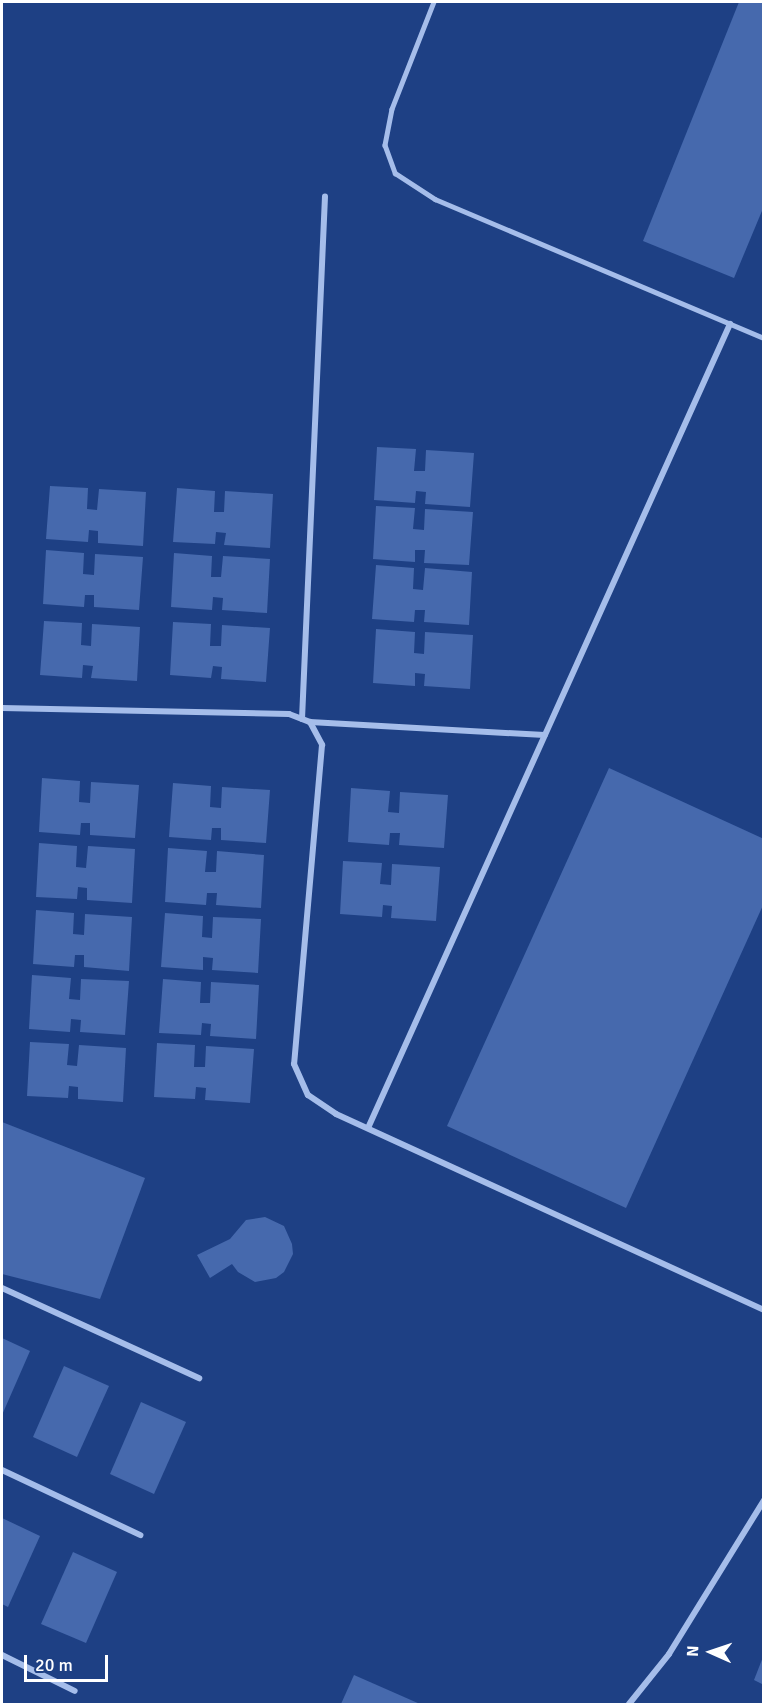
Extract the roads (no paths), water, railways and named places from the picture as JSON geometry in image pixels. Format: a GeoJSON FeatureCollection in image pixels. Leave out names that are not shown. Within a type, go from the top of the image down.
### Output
{"type":"FeatureCollection","features":[{"type":"Feature","properties":{"kind":"street"},"geometry":{"type":"LineString","coordinates":[[302,719],[325,197]]}},
{"type":"Feature","properties":{"kind":"street"},"geometry":{"type":"LineString","coordinates":[[368,1128],[730,324]]}},
{"type":"Feature","properties":{"kind":"street"},"geometry":{"type":"LineString","coordinates":[[2,708],[289,714],[310,722],[545,735]]}},
{"type":"Feature","properties":{"kind":"street"},"geometry":{"type":"LineString","coordinates":[[310,722],[322,745],[294,1064],[308,1095],[368,1128],[764,1310]]}},
{"type":"Feature","properties":{"kind":"street"},"geometry":{"type":"LineString","coordinates":[[2,1288],[199,1378]]}},
{"type":"Feature","properties":{"kind":"street"},"geometry":{"type":"LineString","coordinates":[[2,1470],[140,1535]]}},
{"type":"Feature","properties":{"kind":"street"},"geometry":{"type":"LineString","coordinates":[[629,1704],[669,1654],[764,1500]]}},
{"type":"Feature","properties":{"kind":"street"},"geometry":{"type":"LineString","coordinates":[[2,1655],[75,1691]]}},
{"type":"Feature","properties":{"kind":"lane"},"geometry":{"type":"LineString","coordinates":[[434,2],[392,109],[385,145],[395,173],[435,199],[764,338]]}}]}
